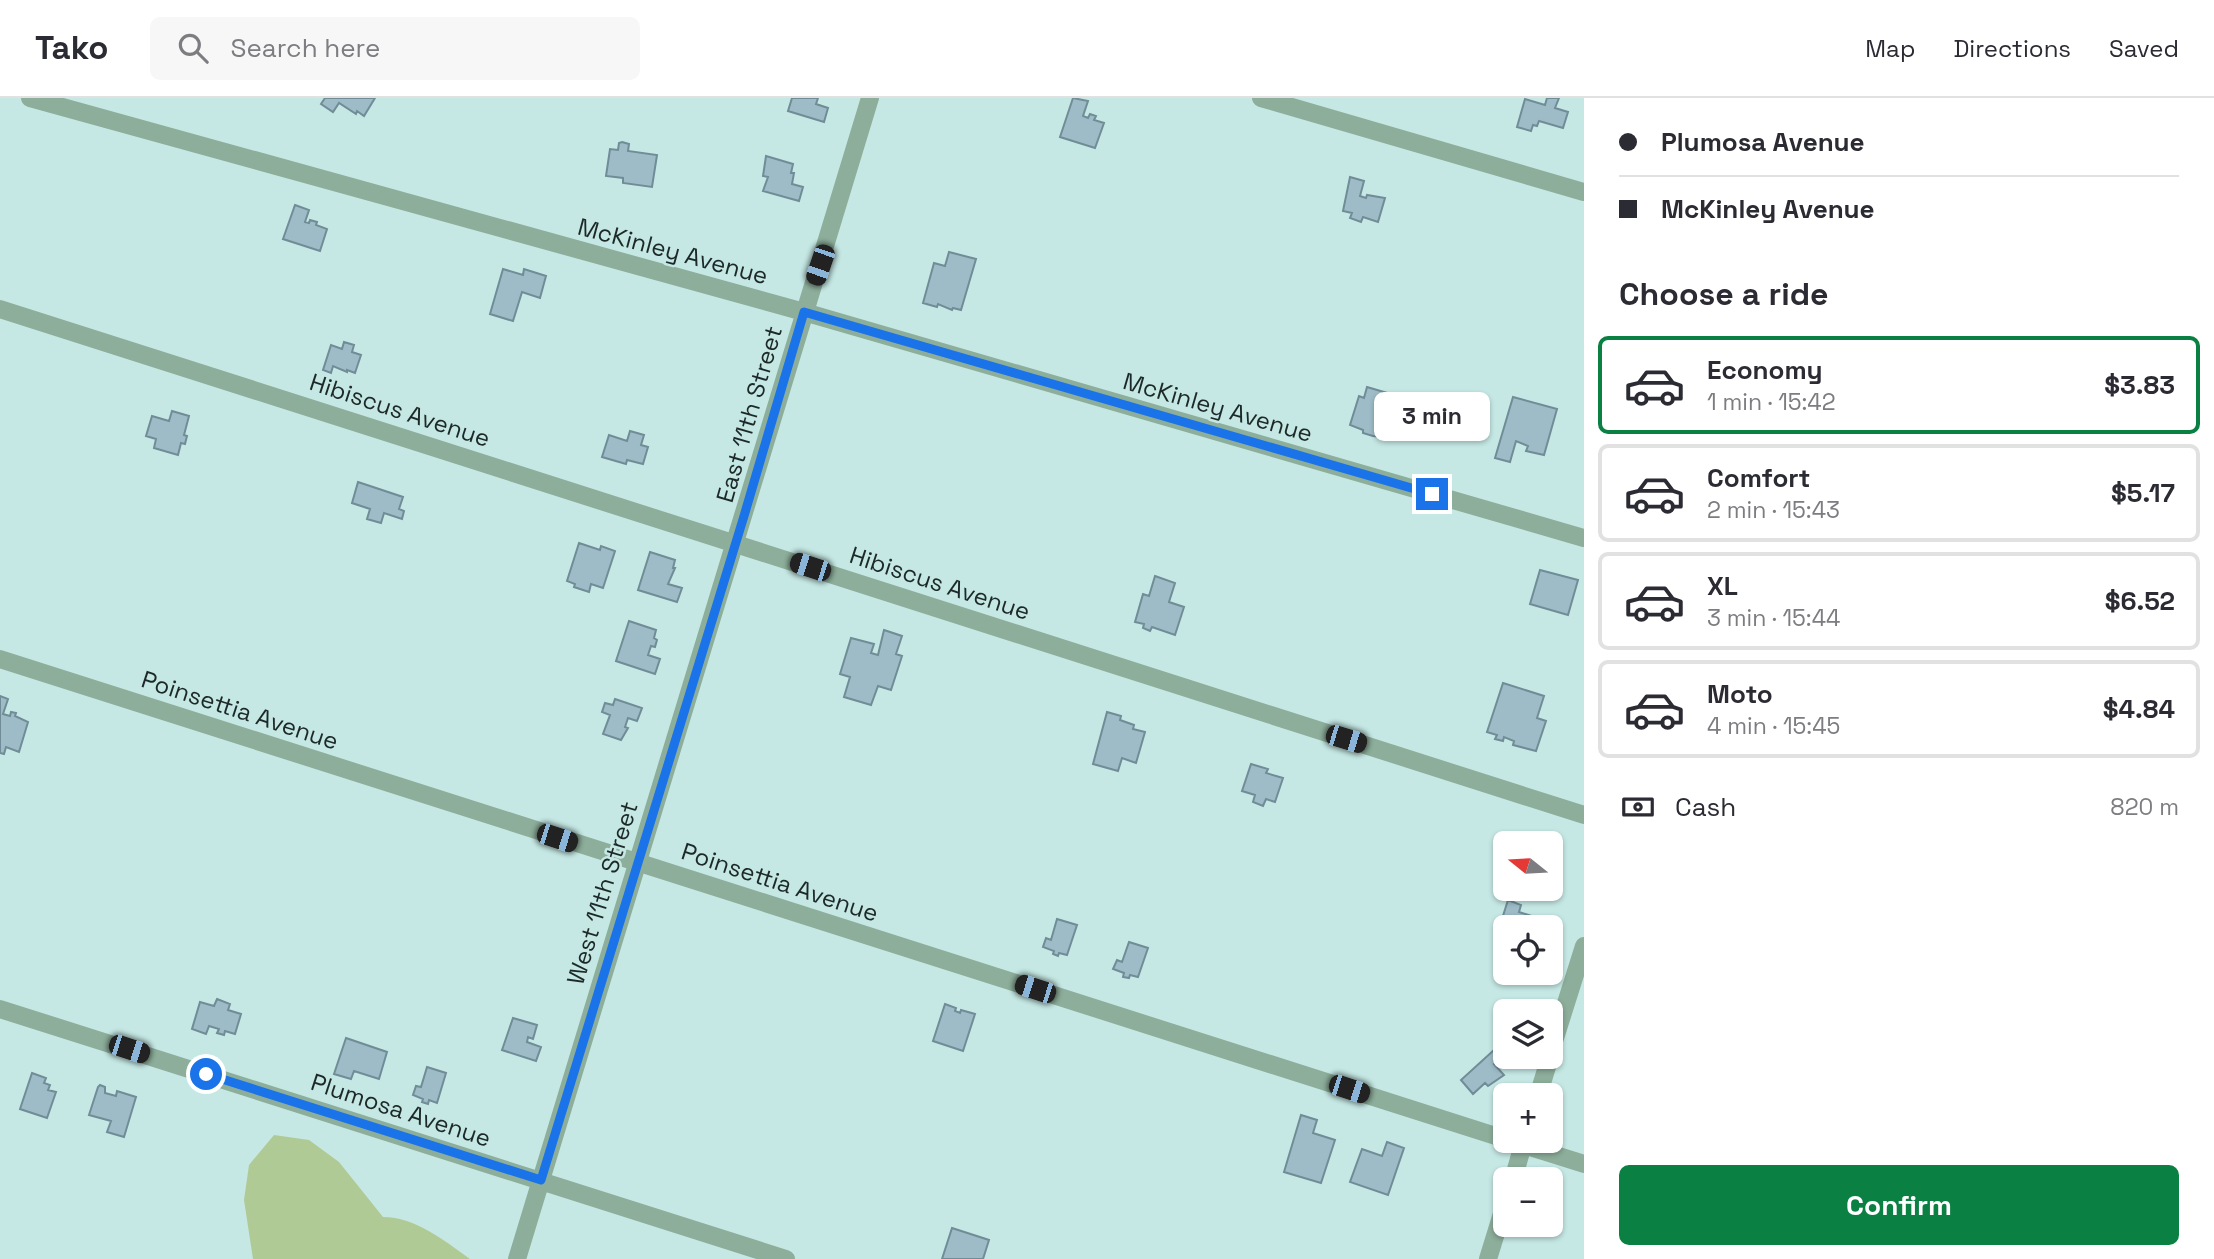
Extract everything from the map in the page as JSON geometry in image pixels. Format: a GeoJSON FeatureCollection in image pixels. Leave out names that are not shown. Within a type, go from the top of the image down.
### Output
{"type":"FeatureCollection","features":[{"type":"Feature","properties":{"kind":"street","name":"McKinley Avenue"},"geometry":{"type":"LineString","coordinates":[[30,98],[804,312],[1584,538]]}},
{"type":"Feature","properties":{"kind":"street","name":"East 11th Street"},"geometry":{"type":"LineString","coordinates":[[735,542],[870,98]]}},
{"type":"Feature","properties":{"kind":"street"},"geometry":{"type":"LineString","coordinates":[[1261,98],[1584,192]]}},
{"type":"Feature","properties":{"kind":"street","name":"Hibiscus Avenue"},"geometry":{"type":"LineString","coordinates":[[0,309],[1584,815]]}},
{"type":"Feature","properties":{"kind":"street","name":"West 11th Street"},"geometry":{"type":"LineString","coordinates":[[517,1259],[735,542]]}},
{"type":"Feature","properties":{"kind":"street","name":"Poinsettia Avenue"},"geometry":{"type":"LineString","coordinates":[[0,659],[1493,1135]]}},
{"type":"Feature","properties":{"kind":"street"},"geometry":{"type":"LineString","coordinates":[[1563,1014],[1584,946]]}},
{"type":"Feature","properties":{"kind":"street","name":"Plumosa Avenue"},"geometry":{"type":"LineString","coordinates":[[0,1009],[786,1259]]}},
{"type":"Feature","properties":{"kind":"street"},"geometry":{"type":"LineString","coordinates":[[1552,1153],[1584,1164]]}},
{"type":"Feature","properties":{"kind":"street"},"geometry":{"type":"LineString","coordinates":[[1488,1259],[1495,1237]]}},
{"type":"Feature","properties":{"kind":"green space"},"geometry":{"type":"Polygon","coordinates":[[[274,1135],[309,1140],[339,1162],[383,1217],[407,1221],[418,1226],[470,1259],[253,1259],[244,1200],[249,1165],[274,1135]]]}},
{"type":"Feature","properties":{"kind":"building"},"geometry":{"type":"Polygon","coordinates":[[[325,98],[375,98],[364,116],[339,103],[333,112],[321,104],[325,98]]]}},
{"type":"Feature","properties":{"kind":"building"},"geometry":{"type":"Polygon","coordinates":[[[792,98],[818,98],[816,104],[828,108],[824,122],[788,111],[792,98]]]}},
{"type":"Feature","properties":{"kind":"building"},"geometry":{"type":"Polygon","coordinates":[[[1073,98],[1088,101],[1083,116],[1096,116],[1094,120],[1104,123],[1095,148],[1060,137],[1073,98]]]}},
{"type":"Feature","properties":{"kind":"building"},"geometry":{"type":"Polygon","coordinates":[[[1547,98],[1559,98],[1555,108],[1568,112],[1563,128],[1539,121],[1537,126],[1533,125],[1531,131],[1517,127],[1525,99],[1545,105],[1547,98]]]}},
{"type":"Feature","properties":{"kind":"building"},"geometry":{"type":"Polygon","coordinates":[[[619,143],[629,144],[628,151],[657,155],[652,187],[623,183],[623,178],[606,176],[610,149],[618,150],[619,143]]]}},
{"type":"Feature","properties":{"kind":"building"},"geometry":{"type":"Polygon","coordinates":[[[766,156],[793,164],[792,184],[803,187],[799,201],[763,191],[768,177],[763,176],[766,156]]]}},
{"type":"Feature","properties":{"kind":"building"},"geometry":{"type":"Polygon","coordinates":[[[1350,177],[1364,181],[1360,196],[1385,198],[1378,222],[1363,217],[1361,222],[1350,218],[1352,213],[1343,211],[1350,177]]]}},
{"type":"Feature","properties":{"kind":"building"},"geometry":{"type":"Polygon","coordinates":[[[295,205],[309,210],[305,222],[317,222],[316,225],[327,229],[320,251],[283,239],[295,205]]]}},
{"type":"Feature","properties":{"kind":"building"},"geometry":{"type":"Polygon","coordinates":[[[949,252],[976,259],[961,310],[923,303],[934,263],[945,266],[949,252]]]}},
{"type":"Feature","properties":{"kind":"building"},"geometry":{"type":"Polygon","coordinates":[[[503,269],[523,275],[524,269],[546,276],[540,298],[522,292],[513,321],[490,314],[503,269]]]}},
{"type":"Feature","properties":{"kind":"building"},"geometry":{"type":"Polygon","coordinates":[[[344,342],[354,345],[352,352],[361,355],[355,373],[333,366],[331,373],[323,370],[331,345],[342,349],[344,342]]]}},
{"type":"Feature","properties":{"kind":"building"},"geometry":{"type":"Polygon","coordinates":[[[1367,387],[1394,395],[1391,406],[1398,408],[1390,437],[1363,433],[1363,430],[1350,425],[1359,396],[1364,398],[1367,387]]]}},
{"type":"Feature","properties":{"kind":"building"},"geometry":{"type":"Polygon","coordinates":[[[1513,397],[1557,409],[1544,455],[1526,451],[1528,446],[1516,441],[1510,462],[1495,458],[1513,397]]]}},
{"type":"Feature","properties":{"kind":"building"},"geometry":{"type":"Polygon","coordinates":[[[172,411],[189,416],[184,435],[187,436],[185,444],[181,443],[178,455],[154,448],[156,439],[146,436],[152,416],[169,421],[172,411]]]}},
{"type":"Feature","properties":{"kind":"building"},"geometry":{"type":"Polygon","coordinates":[[[630,431],[644,435],[641,445],[648,447],[643,464],[627,460],[626,464],[602,457],[609,435],[627,441],[630,431]]]}},
{"type":"Feature","properties":{"kind":"building"},"geometry":{"type":"Polygon","coordinates":[[[358,482],[403,497],[399,509],[404,511],[402,519],[384,513],[381,523],[367,519],[370,509],[352,503],[358,482]]]}},
{"type":"Feature","properties":{"kind":"building"},"geometry":{"type":"Polygon","coordinates":[[[579,543],[600,550],[601,546],[615,551],[603,588],[591,584],[589,592],[574,587],[575,584],[567,581],[579,543]]]}},
{"type":"Feature","properties":{"kind":"building"},"geometry":{"type":"Polygon","coordinates":[[[650,552],[675,560],[675,568],[668,584],[682,588],[677,602],[638,590],[650,552]]]}},
{"type":"Feature","properties":{"kind":"building"},"geometry":{"type":"Polygon","coordinates":[[[1540,570],[1578,580],[1568,615],[1530,604],[1540,570]]]}},
{"type":"Feature","properties":{"kind":"building"},"geometry":{"type":"Polygon","coordinates":[[[1155,576],[1175,583],[1169,602],[1184,607],[1175,635],[1152,627],[1150,631],[1143,628],[1144,624],[1135,622],[1143,594],[1149,596],[1155,576]]]}},
{"type":"Feature","properties":{"kind":"building"},"geometry":{"type":"Polygon","coordinates":[[[629,621],[656,630],[655,647],[651,646],[648,655],[660,659],[655,674],[616,661],[629,621]]]}},
{"type":"Feature","properties":{"kind":"building"},"geometry":{"type":"Polygon","coordinates":[[[884,630],[902,636],[896,654],[902,656],[891,690],[878,686],[871,705],[844,697],[850,677],[840,674],[851,638],[874,644],[871,653],[878,655],[884,630]]]}},
{"type":"Feature","properties":{"kind":"building"},"geometry":{"type":"Polygon","coordinates":[[[1503,683],[1544,696],[1537,718],[1546,721],[1536,751],[1513,745],[1514,741],[1504,737],[1503,741],[1495,739],[1497,735],[1487,732],[1503,683]]]}},
{"type":"Feature","properties":{"kind":"building"},"geometry":{"type":"Polygon","coordinates":[[[0,696],[8,699],[3,714],[10,716],[11,712],[16,713],[15,716],[28,722],[19,752],[6,747],[4,754],[0,753],[0,696]]]}},
{"type":"Feature","properties":{"kind":"building"},"geometry":{"type":"Polygon","coordinates":[[[615,699],[642,708],[637,721],[628,718],[625,727],[628,728],[621,740],[603,734],[610,715],[602,712],[605,703],[613,705],[615,699]]]}},
{"type":"Feature","properties":{"kind":"building"},"geometry":{"type":"Polygon","coordinates":[[[1107,712],[1121,716],[1120,720],[1134,725],[1133,729],[1145,732],[1136,763],[1122,758],[1118,771],[1093,764],[1107,712]]]}},
{"type":"Feature","properties":{"kind":"building"},"geometry":{"type":"Polygon","coordinates":[[[1251,764],[1268,769],[1266,773],[1283,778],[1275,802],[1266,799],[1263,806],[1253,802],[1255,795],[1242,791],[1251,764]]]}},
{"type":"Feature","properties":{"kind":"building"},"geometry":{"type":"Polygon","coordinates":[[[1508,901],[1511,901],[1521,905],[1519,912],[1528,915],[1503,915],[1508,901]]]}},
{"type":"Feature","properties":{"kind":"building"},"geometry":{"type":"Polygon","coordinates":[[[1057,919],[1077,925],[1067,955],[1059,953],[1058,956],[1053,954],[1054,951],[1043,947],[1046,938],[1051,940],[1057,919]]]}},
{"type":"Feature","properties":{"kind":"building"},"geometry":{"type":"Polygon","coordinates":[[[1129,942],[1148,948],[1138,977],[1123,977],[1124,973],[1113,969],[1117,960],[1122,962],[1129,942]]]}},
{"type":"Feature","properties":{"kind":"building"},"geometry":{"type":"Polygon","coordinates":[[[217,999],[230,1004],[228,1010],[241,1014],[235,1034],[225,1031],[224,1035],[217,1033],[219,1029],[209,1026],[206,1034],[192,1029],[200,1002],[214,1006],[217,999]]]}},
{"type":"Feature","properties":{"kind":"building"},"geometry":{"type":"Polygon","coordinates":[[[945,1004],[956,1008],[955,1011],[960,1013],[961,1010],[975,1014],[963,1051],[933,1041],[945,1004]]]}},
{"type":"Feature","properties":{"kind":"building"},"geometry":{"type":"Polygon","coordinates":[[[513,1018],[537,1025],[533,1039],[528,1037],[527,1042],[541,1047],[536,1061],[502,1050],[513,1018]]]}},
{"type":"Feature","properties":{"kind":"building"},"geometry":{"type":"Polygon","coordinates":[[[346,1038],[387,1052],[379,1079],[354,1071],[351,1079],[334,1074],[346,1038]]]}},
{"type":"Feature","properties":{"kind":"building"},"geometry":{"type":"Polygon","coordinates":[[[1493,1051],[1493,1069],[1499,1069],[1504,1075],[1488,1086],[1485,1083],[1473,1094],[1461,1080],[1493,1051]]]}},
{"type":"Feature","properties":{"kind":"building"},"geometry":{"type":"Polygon","coordinates":[[[427,1067],[446,1073],[437,1103],[429,1100],[428,1104],[422,1102],[423,1099],[413,1095],[416,1086],[421,1087],[427,1067]]]}},
{"type":"Feature","properties":{"kind":"building"},"geometry":{"type":"Polygon","coordinates":[[[32,1073],[46,1078],[44,1083],[50,1085],[48,1090],[56,1092],[47,1118],[20,1109],[32,1073]]]}},
{"type":"Feature","properties":{"kind":"building"},"geometry":{"type":"Polygon","coordinates":[[[100,1085],[105,1087],[105,1093],[116,1096],[117,1091],[136,1097],[124,1137],[107,1132],[111,1121],[89,1115],[100,1085]]]}},
{"type":"Feature","properties":{"kind":"building"},"geometry":{"type":"Polygon","coordinates":[[[1301,1115],[1317,1120],[1313,1133],[1335,1140],[1321,1183],[1284,1172],[1301,1115]]]}},
{"type":"Feature","properties":{"kind":"building"},"geometry":{"type":"Polygon","coordinates":[[[1387,1142],[1404,1148],[1388,1195],[1350,1182],[1362,1149],[1382,1156],[1387,1142]]]}},
{"type":"Feature","properties":{"kind":"building"},"geometry":{"type":"Polygon","coordinates":[[[952,1228],[989,1240],[983,1259],[942,1259],[952,1228]]]}},
{"type":"Feature","properties":{"kind":"route"},"geometry":{"type":"LineString","coordinates":[[206,1074],[541,1180],[804,312],[1432,494]]}}]}
